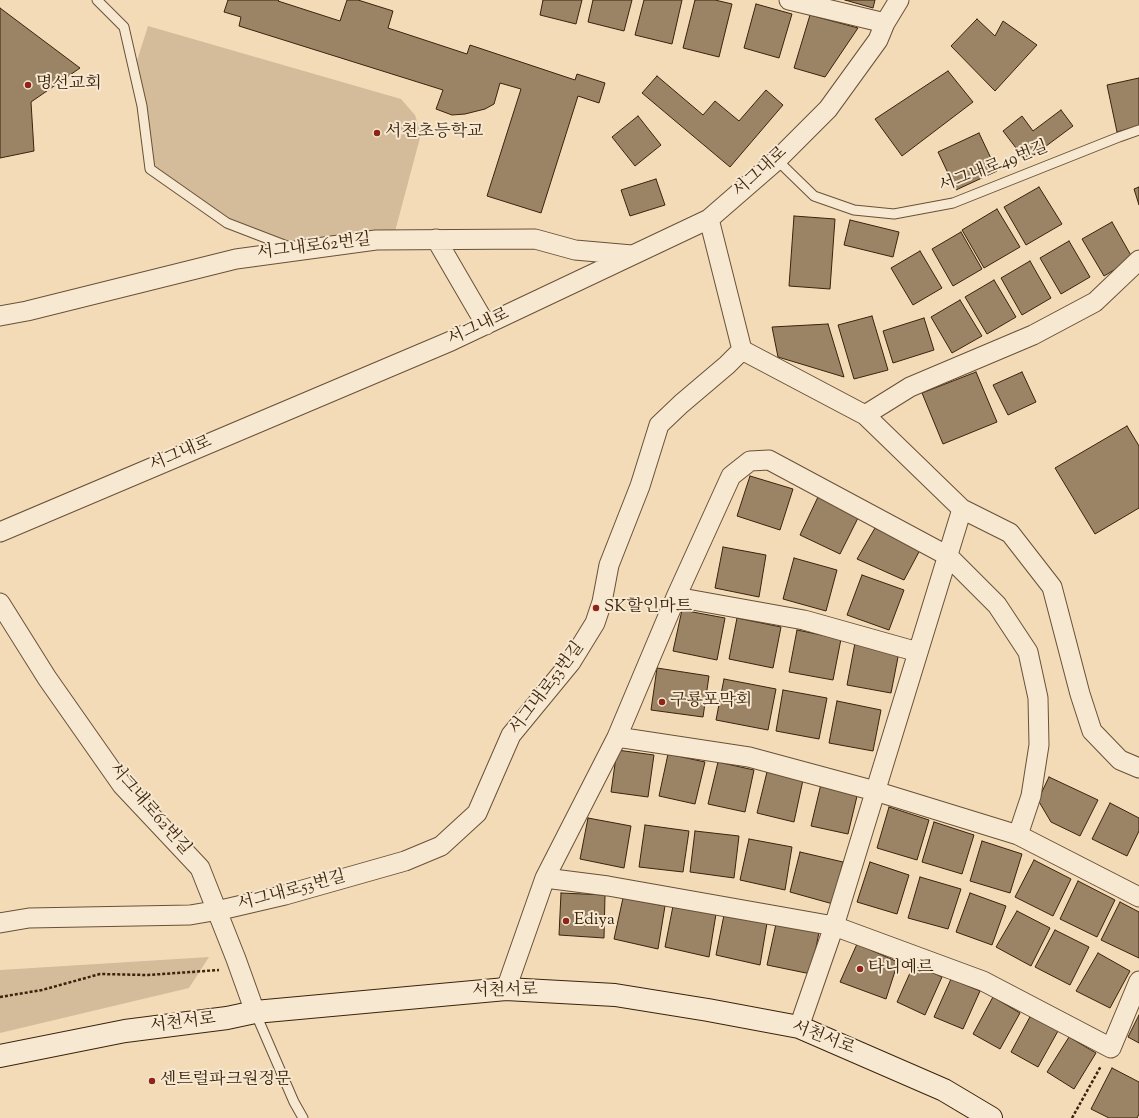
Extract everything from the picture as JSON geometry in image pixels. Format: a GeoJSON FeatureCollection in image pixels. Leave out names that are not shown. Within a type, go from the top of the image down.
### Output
{"type":"FeatureCollection","features":[{"type":"Feature","properties":{"kind":"street"},"geometry":{"type":"LineString","coordinates":[[789,0],[885,23]]}},
{"type":"Feature","properties":{"kind":"street","name":"서그내로"},"geometry":{"type":"LineString","coordinates":[[0,532],[486,325],[710,218],[777,160],[828,109],[878,40],[885,23],[899,0]]}},
{"type":"Feature","properties":{"kind":"street"},"geometry":{"type":"LineString","coordinates":[[710,218],[742,350],[865,415],[962,510],[1010,533],[1052,587],[1080,694],[1092,731],[1120,760],[1139,768]]}},
{"type":"Feature","properties":{"kind":"street","name":"서그내로62번길"},"geometry":{"type":"LineString","coordinates":[[0,316],[27,312],[236,259],[376,240],[535,239],[575,250],[633,256]]}},
{"type":"Feature","properties":{"kind":"street"},"geometry":{"type":"LineString","coordinates":[[436,240],[486,325]]}},
{"type":"Feature","properties":{"kind":"street"},"geometry":{"type":"LineString","coordinates":[[865,415],[910,387],[1033,335],[1095,302],[1139,260]]}},
{"type":"Feature","properties":{"kind":"street","name":"서그내로53번길"},"geometry":{"type":"LineString","coordinates":[[0,923],[29,918],[190,915],[285,895],[405,861],[441,846],[477,813],[512,735],[571,662],[595,623],[602,602],[609,565],[640,486],[659,425],[742,350]]}},
{"type":"Feature","properties":{"kind":"street"},"geometry":{"type":"LineString","coordinates":[[506,989],[545,878],[617,737],[676,597],[731,476],[750,461],[769,460],[948,556],[997,605],[1028,652],[1038,698],[1039,745],[1031,796],[1018,835]]}},
{"type":"Feature","properties":{"kind":"street"},"geometry":{"type":"LineString","coordinates":[[799,1028],[834,926],[962,510]]}},
{"type":"Feature","properties":{"kind":"street"},"geometry":{"type":"LineString","coordinates":[[676,597],[804,620],[918,652]]}},
{"type":"Feature","properties":{"kind":"street","name":"서그내로62번길"},"geometry":{"type":"LineString","coordinates":[[0,603],[46,678],[122,785],[200,868],[255,1012]]}},
{"type":"Feature","properties":{"kind":"street"},"geometry":{"type":"LineString","coordinates":[[617,737],[749,757],[875,791],[1018,835],[1139,897]]}},
{"type":"Feature","properties":{"kind":"street"},"geometry":{"type":"LineString","coordinates":[[545,878],[608,886],[834,926],[984,981],[1111,1048],[1139,981]]}},
{"type":"Feature","properties":{"kind":"street","name":"서천서로"},"geometry":{"type":"LineString","coordinates":[[0,1056],[125,1031],[227,1018],[255,1012],[506,989],[615,995],[708,1010],[799,1028],[944,1090],[990,1118]]}},
{"type":"Feature","properties":{"kind":"lane"},"geometry":{"type":"LineString","coordinates":[[97,0],[124,27],[142,106],[150,169],[227,223],[298,250]]}},
{"type":"Feature","properties":{"kind":"lane","name":"서그내로49번길"},"geometry":{"type":"LineString","coordinates":[[777,160],[814,196],[854,210],[894,214],[953,204],[1139,130]]}},
{"type":"Feature","properties":{"kind":"lane"},"geometry":{"type":"LineString","coordinates":[[255,1012],[294,1102],[303,1118]]}},
{"type":"Feature","properties":{"kind":"path"},"geometry":{"type":"LineString","coordinates":[[0,997],[42,990],[100,974],[148,975],[239,968]]}},
{"type":"Feature","properties":{"kind":"path"},"geometry":{"type":"LineString","coordinates":[[1072,1118],[1111,1048]]}},
{"type":"Feature","properties":{"kind":"shaded area"},"geometry":{"type":"Polygon","coordinates":[[[148,26],[401,99],[415,115],[421,134],[393,239],[299,250],[227,223],[150,169],[134,70],[148,26]]]}},
{"type":"Feature","properties":{"kind":"shaded area"},"geometry":{"type":"Polygon","coordinates":[[[209,957],[189,988],[0,1033],[0,970],[209,957]]]}},
{"type":"Feature","properties":{"kind":"building","name":"서천초등학교"},"geometry":{"type":"Polygon","coordinates":[[[228,0],[279,0],[278,1],[340,21],[347,0],[358,0],[393,11],[388,28],[467,54],[470,45],[575,80],[577,74],[605,83],[599,103],[578,96],[541,213],[487,196],[521,89],[500,83],[494,104],[485,109],[465,114],[452,115],[436,109],[443,90],[239,26],[241,17],[224,12],[228,0]]]}},
{"type":"Feature","properties":{"kind":"building"},"geometry":{"type":"Polygon","coordinates":[[[543,0],[582,0],[576,24],[540,15],[543,0]]]}},
{"type":"Feature","properties":{"kind":"building"},"geometry":{"type":"Polygon","coordinates":[[[593,0],[632,0],[624,31],[588,22],[593,0]]]}},
{"type":"Feature","properties":{"kind":"building"},"geometry":{"type":"Polygon","coordinates":[[[644,0],[682,0],[672,44],[635,35],[644,0]]]}},
{"type":"Feature","properties":{"kind":"building"},"geometry":{"type":"Polygon","coordinates":[[[695,0],[715,0],[732,4],[719,57],[683,48],[695,0]]]}},
{"type":"Feature","properties":{"kind":"building"},"geometry":{"type":"Polygon","coordinates":[[[845,0],[875,0],[873,8],[845,0]]]}},
{"type":"Feature","properties":{"kind":"building"},"geometry":{"type":"Polygon","coordinates":[[[756,4],[792,14],[779,58],[744,48],[756,4]]]}},
{"type":"Feature","properties":{"kind":"building","name":"명선교회"},"geometry":{"type":"Polygon","coordinates":[[[0,8],[80,68],[31,102],[34,151],[0,158],[0,8]]]}},
{"type":"Feature","properties":{"kind":"building"},"geometry":{"type":"Polygon","coordinates":[[[810,15],[858,28],[825,77],[794,68],[810,15]]]}},
{"type":"Feature","properties":{"kind":"building"},"geometry":{"type":"Polygon","coordinates":[[[977,19],[995,36],[1003,21],[1037,45],[995,91],[951,46],[977,19]]]}},
{"type":"Feature","properties":{"kind":"building"},"geometry":{"type":"Polygon","coordinates":[[[948,71],[973,102],[902,156],[875,119],[948,71]]]}},
{"type":"Feature","properties":{"kind":"building"},"geometry":{"type":"Polygon","coordinates":[[[657,76],[703,115],[715,101],[739,121],[766,90],[783,105],[730,167],[642,93],[657,76]]]}},
{"type":"Feature","properties":{"kind":"building"},"geometry":{"type":"Polygon","coordinates":[[[1139,78],[1139,126],[1117,132],[1107,85],[1139,78]]]}},
{"type":"Feature","properties":{"kind":"building"},"geometry":{"type":"Polygon","coordinates":[[[1061,110],[1073,126],[1026,161],[1003,131],[1022,116],[1033,131],[1061,110]]]}},
{"type":"Feature","properties":{"kind":"building"},"geometry":{"type":"Polygon","coordinates":[[[638,116],[661,145],[635,166],[612,137],[638,116]]]}},
{"type":"Feature","properties":{"kind":"building"},"geometry":{"type":"Polygon","coordinates":[[[979,133],[997,171],[956,190],[938,152],[979,133]]]}},
{"type":"Feature","properties":{"kind":"building"},"geometry":{"type":"Polygon","coordinates":[[[656,179],[665,205],[630,216],[621,190],[656,179]]]}},
{"type":"Feature","properties":{"kind":"building"},"geometry":{"type":"Polygon","coordinates":[[[1039,187],[1062,224],[1026,245],[1004,207],[1039,187]]]}},
{"type":"Feature","properties":{"kind":"building"},"geometry":{"type":"Polygon","coordinates":[[[1139,187],[1139,205],[1134,189],[1139,187]]]}},
{"type":"Feature","properties":{"kind":"building"},"geometry":{"type":"Polygon","coordinates":[[[997,209],[1020,247],[984,268],[962,230],[997,209]]]}},
{"type":"Feature","properties":{"kind":"building"},"geometry":{"type":"Polygon","coordinates":[[[794,216],[835,219],[830,289],[789,286],[794,216]]]}},
{"type":"Feature","properties":{"kind":"building"},"geometry":{"type":"Polygon","coordinates":[[[850,220],[899,232],[893,257],[844,245],[850,220]]]}},
{"type":"Feature","properties":{"kind":"building"},"geometry":{"type":"Polygon","coordinates":[[[1112,222],[1133,259],[1104,276],[1082,239],[1112,222]]]}},
{"type":"Feature","properties":{"kind":"building"},"geometry":{"type":"Polygon","coordinates":[[[961,232],[982,269],[953,286],[932,249],[961,232]]]}},
{"type":"Feature","properties":{"kind":"building"},"geometry":{"type":"Polygon","coordinates":[[[1069,241],[1090,277],[1061,294],[1040,258],[1069,241]]]}},
{"type":"Feature","properties":{"kind":"building"},"geometry":{"type":"Polygon","coordinates":[[[920,251],[942,288],[913,305],[891,268],[920,251]]]}},
{"type":"Feature","properties":{"kind":"building"},"geometry":{"type":"Polygon","coordinates":[[[1030,261],[1051,298],[1022,315],[1001,278],[1030,261]]]}},
{"type":"Feature","properties":{"kind":"building"},"geometry":{"type":"Polygon","coordinates":[[[994,280],[1016,317],[987,334],[965,297],[994,280]]]}},
{"type":"Feature","properties":{"kind":"building"},"geometry":{"type":"Polygon","coordinates":[[[960,300],[982,336],[952,353],[931,317],[960,300]]]}},
{"type":"Feature","properties":{"kind":"building"},"geometry":{"type":"Polygon","coordinates":[[[872,316],[888,370],[854,379],[838,325],[872,316]]]}},
{"type":"Feature","properties":{"kind":"building"},"geometry":{"type":"Polygon","coordinates":[[[924,318],[934,350],[893,363],[883,331],[924,318]]]}},
{"type":"Feature","properties":{"kind":"building"},"geometry":{"type":"Polygon","coordinates":[[[828,324],[844,377],[778,357],[772,327],[828,324]]]}},
{"type":"Feature","properties":{"kind":"building"},"geometry":{"type":"Polygon","coordinates":[[[976,372],[997,422],[943,444],[922,393],[976,372]]]}},
{"type":"Feature","properties":{"kind":"building"},"geometry":{"type":"Polygon","coordinates":[[[1022,372],[1036,402],[1008,415],[993,385],[1022,372]]]}},
{"type":"Feature","properties":{"kind":"building"},"geometry":{"type":"Polygon","coordinates":[[[1127,426],[1139,446],[1139,508],[1095,534],[1055,468],[1127,426]]]}},
{"type":"Feature","properties":{"kind":"building"},"geometry":{"type":"Polygon","coordinates":[[[750,476],[793,489],[780,530],[737,516],[750,476]]]}},
{"type":"Feature","properties":{"kind":"building"},"geometry":{"type":"Polygon","coordinates":[[[818,497],[859,516],[840,554],[800,535],[818,497]]]}},
{"type":"Feature","properties":{"kind":"building"},"geometry":{"type":"Polygon","coordinates":[[[875,528],[920,550],[904,580],[857,559],[875,528]]]}},
{"type":"Feature","properties":{"kind":"building"},"geometry":{"type":"Polygon","coordinates":[[[723,547],[766,555],[759,597],[715,588],[723,547]]]}},
{"type":"Feature","properties":{"kind":"building"},"geometry":{"type":"Polygon","coordinates":[[[794,558],[837,570],[826,611],[783,599],[794,558]]]}},
{"type":"Feature","properties":{"kind":"building"},"geometry":{"type":"Polygon","coordinates":[[[862,575],[904,590],[889,630],[847,615],[862,575]]]}},
{"type":"Feature","properties":{"kind":"building"},"geometry":{"type":"Polygon","coordinates":[[[682,610],[725,618],[717,660],[673,651],[682,610]]]}},
{"type":"Feature","properties":{"kind":"building"},"geometry":{"type":"Polygon","coordinates":[[[737,618],[781,627],[773,668],[729,659],[737,618]]]}},
{"type":"Feature","properties":{"kind":"building"},"geometry":{"type":"Polygon","coordinates":[[[797,630],[841,639],[833,680],[789,672],[797,630]]]}},
{"type":"Feature","properties":{"kind":"building"},"geometry":{"type":"Polygon","coordinates":[[[855,643],[899,652],[891,693],[847,685],[855,643]]]}},
{"type":"Feature","properties":{"kind":"building"},"geometry":{"type":"Polygon","coordinates":[[[657,668],[709,676],[703,717],[651,710],[657,668]]]}},
{"type":"Feature","properties":{"kind":"building"},"geometry":{"type":"Polygon","coordinates":[[[724,679],[776,689],[768,730],[716,720],[724,679]]]}},
{"type":"Feature","properties":{"kind":"building"},"geometry":{"type":"Polygon","coordinates":[[[783,690],[827,698],[819,739],[776,731],[783,690]]]}},
{"type":"Feature","properties":{"kind":"building"},"geometry":{"type":"Polygon","coordinates":[[[837,701],[881,710],[873,751],[829,743],[837,701]]]}},
{"type":"Feature","properties":{"kind":"building"},"geometry":{"type":"Polygon","coordinates":[[[617,750],[654,755],[648,797],[611,792],[617,750]]]}},
{"type":"Feature","properties":{"kind":"building"},"geometry":{"type":"Polygon","coordinates":[[[668,754],[705,762],[695,804],[659,796],[668,754]]]}},
{"type":"Feature","properties":{"kind":"building"},"geometry":{"type":"Polygon","coordinates":[[[718,762],[754,770],[745,812],[708,804],[718,762]]]}},
{"type":"Feature","properties":{"kind":"building"},"geometry":{"type":"Polygon","coordinates":[[[767,772],[803,780],[794,822],[757,813],[767,772]]]}},
{"type":"Feature","properties":{"kind":"building"},"geometry":{"type":"Polygon","coordinates":[[[1049,777],[1098,800],[1080,836],[1051,822],[1038,800],[1049,777]]]}},
{"type":"Feature","properties":{"kind":"building"},"geometry":{"type":"Polygon","coordinates":[[[821,784],[858,792],[848,834],[811,826],[821,784]]]}},
{"type":"Feature","properties":{"kind":"building"},"geometry":{"type":"Polygon","coordinates":[[[1110,803],[1139,818],[1139,831],[1127,856],[1092,839],[1110,803]]]}},
{"type":"Feature","properties":{"kind":"building"},"geometry":{"type":"Polygon","coordinates":[[[889,807],[929,820],[917,860],[877,848],[889,807]]]}},
{"type":"Feature","properties":{"kind":"building"},"geometry":{"type":"Polygon","coordinates":[[[588,818],[631,826],[624,868],[580,859],[588,818]]]}},
{"type":"Feature","properties":{"kind":"building"},"geometry":{"type":"Polygon","coordinates":[[[934,822],[974,835],[962,874],[922,862],[934,822]]]}},
{"type":"Feature","properties":{"kind":"building"},"geometry":{"type":"Polygon","coordinates":[[[645,825],[689,831],[683,872],[639,867],[645,825]]]}},
{"type":"Feature","properties":{"kind":"building"},"geometry":{"type":"Polygon","coordinates":[[[695,831],[739,836],[734,878],[690,872],[695,831]]]}},
{"type":"Feature","properties":{"kind":"building"},"geometry":{"type":"Polygon","coordinates":[[[749,839],[792,847],[785,890],[740,880],[749,839]]]}},
{"type":"Feature","properties":{"kind":"building"},"geometry":{"type":"Polygon","coordinates":[[[982,841],[1022,854],[1010,893],[970,881],[982,841]]]}},
{"type":"Feature","properties":{"kind":"building"},"geometry":{"type":"Polygon","coordinates":[[[800,852],[843,862],[833,904],[790,892],[800,852]]]}},
{"type":"Feature","properties":{"kind":"building"},"geometry":{"type":"Polygon","coordinates":[[[1034,860],[1071,879],[1053,916],[1015,897],[1034,860]]]}},
{"type":"Feature","properties":{"kind":"building"},"geometry":{"type":"Polygon","coordinates":[[[870,862],[909,875],[897,914],[857,902],[870,862]]]}},
{"type":"Feature","properties":{"kind":"building"},"geometry":{"type":"Polygon","coordinates":[[[920,877],[961,889],[948,929],[908,918],[920,877]]]}},
{"type":"Feature","properties":{"kind":"building"},"geometry":{"type":"Polygon","coordinates":[[[1078,881],[1115,900],[1097,937],[1060,919],[1078,881]]]}},
{"type":"Feature","properties":{"kind":"building"},"geometry":{"type":"Polygon","coordinates":[[[561,893],[605,895],[604,938],[559,935],[561,893]]]}},
{"type":"Feature","properties":{"kind":"building"},"geometry":{"type":"Polygon","coordinates":[[[970,893],[1006,906],[992,945],[956,932],[970,893]]]}},
{"type":"Feature","properties":{"kind":"building"},"geometry":{"type":"Polygon","coordinates":[[[623,898],[665,906],[658,949],[614,939],[623,898]]]}},
{"type":"Feature","properties":{"kind":"building"},"geometry":{"type":"Polygon","coordinates":[[[1120,902],[1139,912],[1139,958],[1101,940],[1120,902]]]}},
{"type":"Feature","properties":{"kind":"building"},"geometry":{"type":"Polygon","coordinates":[[[673,906],[716,914],[709,957],[665,947],[673,906]]]}},
{"type":"Feature","properties":{"kind":"building"},"geometry":{"type":"Polygon","coordinates":[[[1017,911],[1050,928],[1031,966],[996,947],[1017,911]]]}},
{"type":"Feature","properties":{"kind":"building"},"geometry":{"type":"Polygon","coordinates":[[[724,915],[767,923],[760,965],[716,955],[724,915]]]}},
{"type":"Feature","properties":{"kind":"building"},"geometry":{"type":"Polygon","coordinates":[[[776,924],[819,932],[811,974],[767,965],[776,924]]]}},
{"type":"Feature","properties":{"kind":"building"},"geometry":{"type":"Polygon","coordinates":[[[1055,930],[1089,947],[1070,985],[1035,967],[1055,930]]]}},
{"type":"Feature","properties":{"kind":"building"},"geometry":{"type":"Polygon","coordinates":[[[857,944],[898,962],[886,999],[840,982],[857,944]]]}},
{"type":"Feature","properties":{"kind":"building"},"geometry":{"type":"Polygon","coordinates":[[[1098,953],[1130,971],[1110,1008],[1076,991],[1098,953]]]}},
{"type":"Feature","properties":{"kind":"building"},"geometry":{"type":"Polygon","coordinates":[[[914,964],[942,977],[925,1015],[897,1002],[914,964]]]}},
{"type":"Feature","properties":{"kind":"building"},"geometry":{"type":"Polygon","coordinates":[[[951,979],[980,991],[963,1029],[934,1017],[951,979]]]}},
{"type":"Feature","properties":{"kind":"building"},"geometry":{"type":"Polygon","coordinates":[[[993,997],[1020,1013],[1000,1049],[973,1034],[993,997]]]}},
{"type":"Feature","properties":{"kind":"building"},"geometry":{"type":"Polygon","coordinates":[[[1031,1015],[1058,1031],[1038,1067],[1011,1052],[1031,1015]]]}},
{"type":"Feature","properties":{"kind":"building"},"geometry":{"type":"Polygon","coordinates":[[[1139,1015],[1139,1043],[1128,1037],[1139,1015]]]}},
{"type":"Feature","properties":{"kind":"building"},"geometry":{"type":"Polygon","coordinates":[[[1069,1037],[1096,1053],[1074,1089],[1047,1072],[1069,1037]]]}},
{"type":"Feature","properties":{"kind":"building"},"geometry":{"type":"Polygon","coordinates":[[[1112,1068],[1139,1082],[1139,1114],[1137,1118],[1109,1118],[1091,1109],[1112,1068]]]}},
{"type":"Feature","properties":{"kind":"place","name":"명선교회"},"geometry":{"type":"Point","coordinates":[28,85]}},
{"type":"Feature","properties":{"kind":"place","name":"서천초등학교"},"geometry":{"type":"Point","coordinates":[377,133]}},
{"type":"Feature","properties":{"kind":"place","name":"SK할인마트"},"geometry":{"type":"Point","coordinates":[596,608]}},
{"type":"Feature","properties":{"kind":"place","name":"구룡포막회"},"geometry":{"type":"Point","coordinates":[662,702]}},
{"type":"Feature","properties":{"kind":"place","name":"Ediya"},"geometry":{"type":"Point","coordinates":[566,921]}},
{"type":"Feature","properties":{"kind":"place","name":"타니예르"},"geometry":{"type":"Point","coordinates":[860,969]}},
{"type":"Feature","properties":{"kind":"place","name":"센트럴파크원정문"},"geometry":{"type":"Point","coordinates":[152,1081]}}]}
